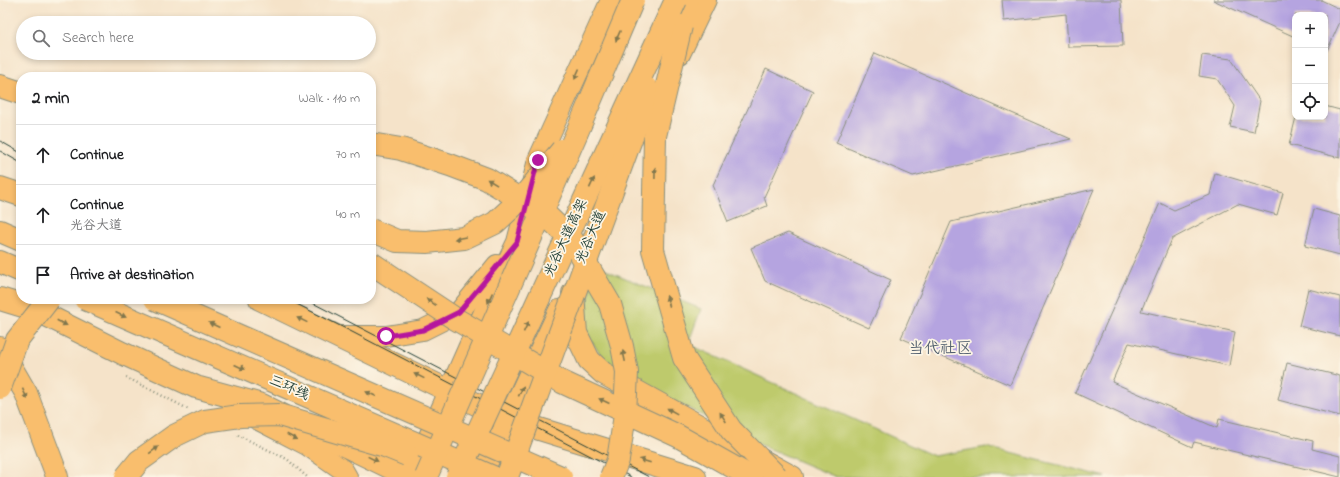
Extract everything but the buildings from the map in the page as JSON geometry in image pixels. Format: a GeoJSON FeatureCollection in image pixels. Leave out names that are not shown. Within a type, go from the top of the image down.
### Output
{"type":"FeatureCollection","features":[{"type":"Feature","properties":{"kind":"highway"},"geometry":{"type":"LineString","coordinates":[[426,477],[578,130],[633,0]]}},
{"type":"Feature","properties":{"kind":"highway","name":"光谷大道高架"},"geometry":{"type":"LineString","coordinates":[[458,477],[676,0]]}},
{"type":"Feature","properties":{"kind":"highway"},"geometry":{"type":"LineString","coordinates":[[687,0],[655,136],[653,250],[684,358],[731,430],[777,477]]}},
{"type":"Feature","properties":{"kind":"highway"},"geometry":{"type":"LineString","coordinates":[[507,477],[638,120],[659,37]]}},
{"type":"Feature","properties":{"kind":"highway"},"geometry":{"type":"LineString","coordinates":[[0,85],[16,87]]}},
{"type":"Feature","properties":{"kind":"highway"},"geometry":{"type":"LineString","coordinates":[[0,85],[16,91]]}},
{"type":"Feature","properties":{"kind":"highway"},"geometry":{"type":"LineString","coordinates":[[376,232],[397,241],[464,238],[495,223],[522,198],[578,130]]}},
{"type":"Feature","properties":{"kind":"highway"},"geometry":{"type":"LineString","coordinates":[[376,145],[401,149],[487,179],[546,216],[573,241],[610,304],[622,346],[627,372],[625,415],[618,460],[611,477]]}},
{"type":"Feature","properties":{"kind":"highway"},"geometry":{"type":"LineString","coordinates":[[0,188],[16,193]]}},
{"type":"Feature","properties":{"kind":"highway"},"geometry":{"type":"LineString","coordinates":[[0,231],[16,238]]}},
{"type":"Feature","properties":{"kind":"highway"},"geometry":{"type":"LineString","coordinates":[[0,262],[16,269]]}},
{"type":"Feature","properties":{"kind":"highway"},"geometry":{"type":"LineString","coordinates":[[376,266],[454,318],[562,382],[678,436],[751,477]]}},
{"type":"Feature","properties":{"kind":"highway"},"geometry":{"type":"LineString","coordinates":[[376,272],[413,290]]}},
{"type":"Feature","properties":{"kind":"highway"},"geometry":{"type":"LineString","coordinates":[[572,283],[576,333],[589,360],[603,373],[792,477]]}},
{"type":"Feature","properties":{"kind":"highway"},"geometry":{"type":"LineString","coordinates":[[0,299],[16,304]]}},
{"type":"Feature","properties":{"kind":"highway"},"geometry":{"type":"LineString","coordinates":[[16,304],[36,310],[122,353],[196,387],[262,405],[411,477]]}},
{"type":"Feature","properties":{"kind":"highway"},"geometry":{"type":"LineString","coordinates":[[0,388],[17,340],[45,304]]}},
{"type":"Feature","properties":{"kind":"highway","name":"三环线"},"geometry":{"type":"LineString","coordinates":[[97,304],[493,477]]}},
{"type":"Feature","properties":{"kind":"highway","name":"三环线"},"geometry":{"type":"LineString","coordinates":[[166,304],[561,477]]}},
{"type":"Feature","properties":{"kind":"highway"},"geometry":{"type":"LineString","coordinates":[[270,304],[507,419],[695,477]]}},
{"type":"Feature","properties":{"kind":"highway"},"geometry":{"type":"LineString","coordinates":[[0,348],[26,393],[57,475]]}},
{"type":"Feature","properties":{"kind":"highway"},"geometry":{"type":"LineString","coordinates":[[126,477],[139,461],[174,436],[205,420],[240,416],[279,415],[386,446],[458,477]]}},
{"type":"Feature","properties":{"kind":"main road"},"geometry":{"type":"LineString","coordinates":[[411,477],[493,292],[517,242],[538,160],[611,0]]}},
{"type":"Feature","properties":{"kind":"main road","name":"光谷大道"},"geometry":{"type":"LineString","coordinates":[[481,477],[572,283],[599,217],[706,0]]}},
{"type":"Feature","properties":{"kind":"main road"},"geometry":{"type":"LineString","coordinates":[[336,336],[386,336],[423,330],[459,312],[517,242]]}},
{"type":"Feature","properties":{"kind":"main road"},"geometry":{"type":"LineString","coordinates":[[196,387],[307,445],[343,470],[347,477]]}},
{"type":"Feature","properties":{"kind":"path"},"geometry":{"type":"LineString","coordinates":[[120,374],[190,410]]}},
{"type":"Feature","properties":{"kind":"path"},"geometry":{"type":"LineString","coordinates":[[232,431],[287,460],[307,477]]}},
{"type":"Feature","properties":{"kind":"green space"},"geometry":{"type":"Polygon","coordinates":[[[596,266],[701,309],[688,344],[934,456],[986,447],[1106,477],[836,477],[761,445],[610,369],[582,327],[596,266]]]}},
{"type":"Feature","properties":{"kind":"tram line"},"geometry":{"type":"LineString","coordinates":[[0,141],[16,150]]}},
{"type":"Feature","properties":{"kind":"tram line"},"geometry":{"type":"LineString","coordinates":[[0,151],[16,160]]}},
{"type":"Feature","properties":{"kind":"tram line"},"geometry":{"type":"LineString","coordinates":[[297,304],[631,477]]}},
{"type":"Feature","properties":{"kind":"tram line"},"geometry":{"type":"LineString","coordinates":[[315,304],[649,477]]}},
{"type":"Feature","properties":{"kind":"district","name":"当代社区"},"geometry":{"type":"Point","coordinates":[940,349]}},
{"type":"Feature","properties":{"kind":"route"},"geometry":{"type":"LineString","coordinates":[[386,336],[423,330],[459,312],[488,275],[517,242],[538,160]]}}]}
